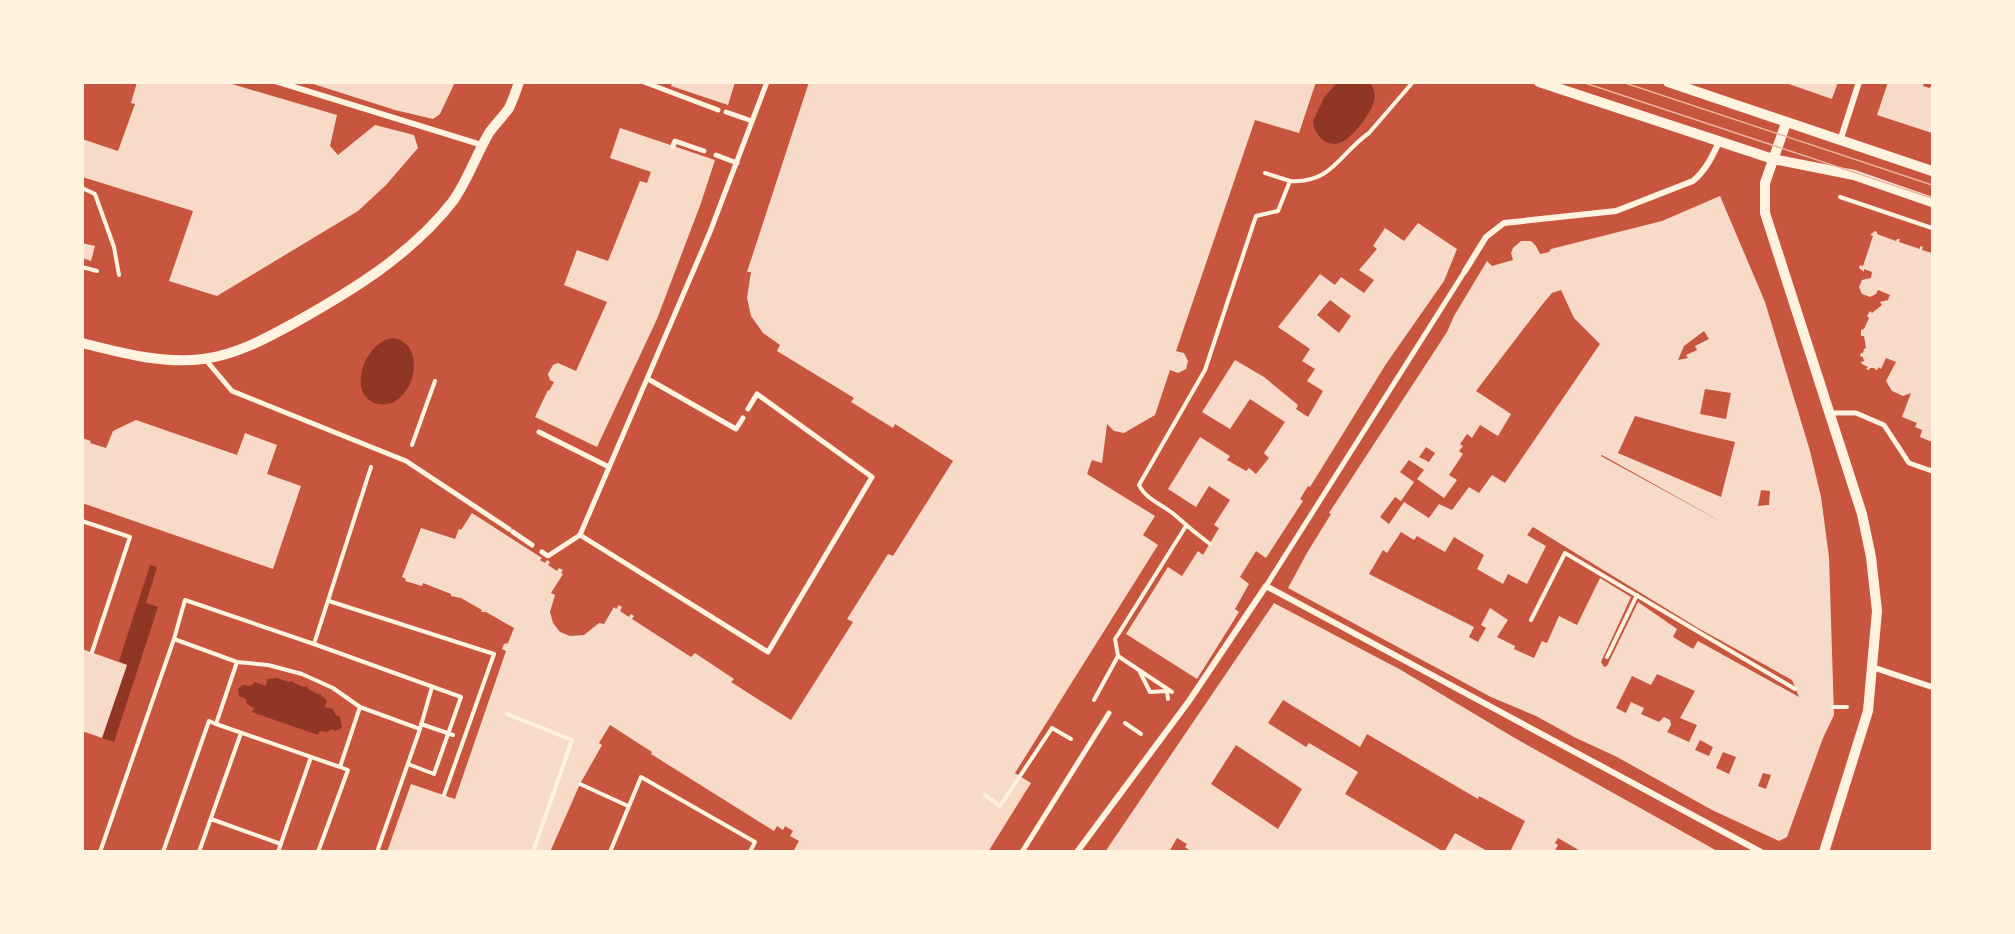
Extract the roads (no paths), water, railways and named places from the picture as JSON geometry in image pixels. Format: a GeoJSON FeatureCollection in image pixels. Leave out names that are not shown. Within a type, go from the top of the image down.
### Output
{"type":"FeatureCollection","features":[{"type":"Feature","properties":{"kind":"street"},"geometry":{"type":"LineString","coordinates":[[278,82],[482,145]]}},
{"type":"Feature","properties":{"kind":"street"},"geometry":{"type":"LineString","coordinates":[[82,343],[149,358],[205,359],[241,349],[276,333],[334,300],[371,277],[427,230],[453,200],[470,173],[482,145],[509,107],[519,82]]}},
{"type":"Feature","properties":{"kind":"street"},"geometry":{"type":"LineString","coordinates":[[644,82],[718,110]]}},
{"type":"Feature","properties":{"kind":"street"},"geometry":{"type":"LineString","coordinates":[[542,552],[548,556],[580,535],[710,232],[767,82]]}},
{"type":"Feature","properties":{"kind":"street"},"geometry":{"type":"LineString","coordinates":[[1539,82],[1773,159],[1854,175],[1932,202]]}},
{"type":"Feature","properties":{"kind":"street"},"geometry":{"type":"LineString","coordinates":[[1668,82],[1932,171]]}},
{"type":"Feature","properties":{"kind":"street"},"geometry":{"type":"LineString","coordinates":[[1840,141],[1859,82]]}},
{"type":"Feature","properties":{"kind":"street"},"geometry":{"type":"LineString","coordinates":[[726,112],[752,122]]}},
{"type":"Feature","properties":{"kind":"street"},"geometry":{"type":"LineString","coordinates":[[1786,123],[1765,183],[1765,213],[1862,514],[1871,557],[1877,611],[1868,711],[1824,852]]}},
{"type":"Feature","properties":{"kind":"street"},"geometry":{"type":"LineString","coordinates":[[673,146],[675,141],[704,151]]}},
{"type":"Feature","properties":{"kind":"street"},"geometry":{"type":"LineString","coordinates":[[1077,852],[1189,701],[1266,586],[1486,237],[1504,223],[1616,211],[1693,181],[1710,161],[1719,142]]}},
{"type":"Feature","properties":{"kind":"street"},"geometry":{"type":"LineString","coordinates":[[716,156],[737,163]]}},
{"type":"Feature","properties":{"kind":"street"},"geometry":{"type":"LineString","coordinates":[[205,359],[232,391],[406,461],[532,545]]}},
{"type":"Feature","properties":{"kind":"street"},"geometry":{"type":"LineString","coordinates":[[648,378],[736,429],[743,418]]}},
{"type":"Feature","properties":{"kind":"street"},"geometry":{"type":"LineString","coordinates":[[580,535],[768,652],[872,477],[757,394],[748,409]]}},
{"type":"Feature","properties":{"kind":"street"},"geometry":{"type":"LineString","coordinates":[[1828,413],[1856,413],[1884,425],[1909,463],[1932,471]]}},
{"type":"Feature","properties":{"kind":"street"},"geometry":{"type":"LineString","coordinates":[[539,432],[609,467]]}},
{"type":"Feature","properties":{"kind":"street"},"geometry":{"type":"LineString","coordinates":[[1266,586],[1761,852]]}},
{"type":"Feature","properties":{"kind":"street"},"geometry":{"type":"LineString","coordinates":[[1872,667],[1932,687]]}},
{"type":"Feature","properties":{"kind":"street"},"geometry":{"type":"LineString","coordinates":[[1022,852],[1109,713]]}},
{"type":"Feature","properties":{"kind":"tram line"},"geometry":{"type":"LineString","coordinates":[[1582,82],[1932,198]]}},
{"type":"Feature","properties":{"kind":"tram line"},"geometry":{"type":"LineString","coordinates":[[1622,82],[1932,185]]}}]}
